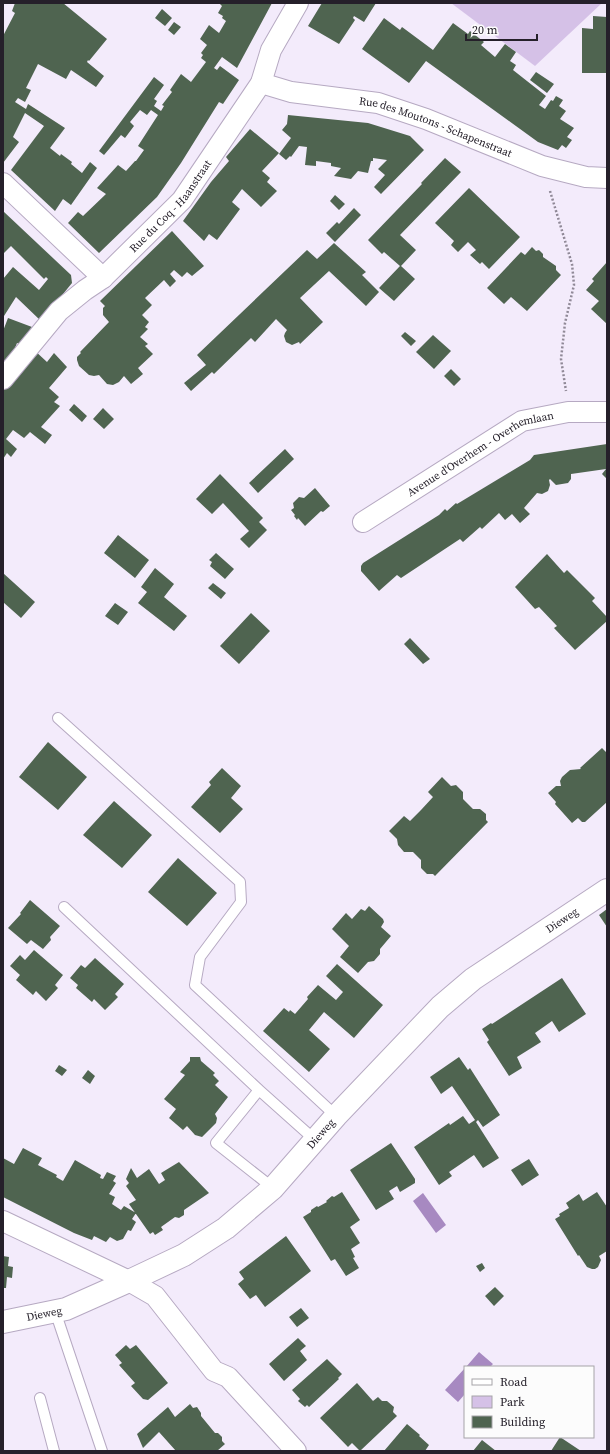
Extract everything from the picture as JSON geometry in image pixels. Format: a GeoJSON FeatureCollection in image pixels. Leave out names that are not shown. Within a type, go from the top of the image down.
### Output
{"type":"FeatureCollection","features":[{"type":"Feature","properties":{"kind":"street","name":"Rue du Coq - Haanstraat"},"geometry":{"type":"LineString","coordinates":[[3,379],[59,311],[85,290],[103,278],[182,200],[261,83],[271,50],[298,3]]}},
{"type":"Feature","properties":{"kind":"street","name":"Rue des Moutons - Schapenstraat"},"geometry":{"type":"LineString","coordinates":[[261,83],[291,92],[378,104],[426,119],[542,166],[586,177],[607,178]]}},
{"type":"Feature","properties":{"kind":"street"},"geometry":{"type":"LineString","coordinates":[[3,183],[103,278]]}},
{"type":"Feature","properties":{"kind":"street","name":"Avenue d'Overhem - Overhemlaan"},"geometry":{"type":"LineString","coordinates":[[363,522],[522,421],[568,412],[607,412]]}},
{"type":"Feature","properties":{"kind":"street","name":"Dieweg"},"geometry":{"type":"LineString","coordinates":[[3,1322],[66,1309],[184,1255],[226,1228],[272,1188],[336,1116],[440,1007],[473,979],[607,890]]}},
{"type":"Feature","properties":{"kind":"street"},"geometry":{"type":"LineString","coordinates":[[3,1221],[129,1281],[155,1296],[214,1372],[228,1377],[296,1451]]}},
{"type":"Feature","properties":{"kind":"lane"},"geometry":{"type":"LineString","coordinates":[[58,718],[240,882],[241,902],[200,957],[195,984],[336,1116]]}},
{"type":"Feature","properties":{"kind":"lane"},"geometry":{"type":"LineString","coordinates":[[64,907],[259,1090],[315,1140]]}},
{"type":"Feature","properties":{"kind":"lane"},"geometry":{"type":"LineString","coordinates":[[259,1090],[216,1143],[272,1188]]}},
{"type":"Feature","properties":{"kind":"lane"},"geometry":{"type":"LineString","coordinates":[[55,1311],[102,1451]]}},
{"type":"Feature","properties":{"kind":"lane"},"geometry":{"type":"LineString","coordinates":[[40,1398],[54,1451]]}},
{"type":"Feature","properties":{"kind":"path"},"geometry":{"type":"LineString","coordinates":[[550,194],[572,264],[574,285],[565,323],[561,359],[566,392]]}},
{"type":"Feature","properties":{"kind":"green space"},"geometry":{"type":"Polygon","coordinates":[[[451,3],[602,3],[535,66],[451,3]]]}},
{"type":"Feature","properties":{"kind":"shaded area"},"geometry":{"type":"Polygon","coordinates":[[[423,1193],[446,1225],[436,1233],[413,1201],[423,1193]]]}},
{"type":"Feature","properties":{"kind":"shaded area"},"geometry":{"type":"Polygon","coordinates":[[[479,1352],[493,1364],[491,1366],[467,1366],[479,1352]]]}},
{"type":"Feature","properties":{"kind":"shaded area"},"geometry":{"type":"Polygon","coordinates":[[[464,1369],[464,1395],[458,1402],[445,1390],[464,1369]]]}},
{"type":"Feature","properties":{"kind":"building"},"geometry":{"type":"Polygon","coordinates":[[[15,3],[63,3],[107,39],[87,62],[104,76],[96,87],[71,70],[66,79],[38,64],[26,88],[31,90],[25,102],[18,98],[15,102],[26,109],[28,104],[65,128],[50,148],[60,156],[61,154],[72,162],[71,164],[82,173],[90,162],[97,168],[71,205],[63,199],[55,211],[11,170],[44,126],[25,113],[13,137],[19,142],[3,163],[3,36],[15,13],[12,11],[15,3]]]}},
{"type":"Feature","properties":{"kind":"building"},"geometry":{"type":"Polygon","coordinates":[[[219,3],[272,3],[237,68],[222,57],[214,68],[217,70],[220,66],[239,80],[223,104],[219,102],[181,163],[157,197],[99,253],[68,223],[78,212],[83,216],[106,194],[97,188],[118,165],[126,171],[136,161],[144,150],[138,146],[158,115],[151,110],[147,115],[140,110],[130,122],[134,126],[125,138],[121,135],[104,155],[99,151],[154,77],[164,85],[154,99],[157,101],[154,106],[161,111],[164,106],[162,105],[172,92],[170,90],[181,74],[191,82],[206,62],[201,58],[203,55],[201,53],[207,45],[200,39],[209,25],[219,33],[226,21],[222,18],[223,16],[218,13],[222,6],[219,3]]]}},
{"type":"Feature","properties":{"kind":"building"},"geometry":{"type":"Polygon","coordinates":[[[322,3],[376,3],[364,22],[354,16],[353,18],[355,20],[339,44],[308,26],[322,3]]]}},
{"type":"Feature","properties":{"kind":"building"},"geometry":{"type":"Polygon","coordinates":[[[162,9],[172,18],[165,26],[155,18],[162,9]]]}},
{"type":"Feature","properties":{"kind":"building"},"geometry":{"type":"Polygon","coordinates":[[[593,16],[607,17],[606,73],[582,73],[582,28],[593,29],[593,16]]]}},
{"type":"Feature","properties":{"kind":"building"},"geometry":{"type":"Polygon","coordinates":[[[384,18],[400,30],[402,27],[433,50],[453,23],[468,34],[470,31],[484,42],[481,45],[495,57],[505,44],[516,52],[510,61],[516,65],[513,70],[546,96],[539,105],[545,109],[551,100],[553,101],[556,96],[563,100],[559,106],[566,111],[560,119],[574,128],[567,137],[572,140],[566,148],[562,145],[558,150],[538,142],[426,61],[409,83],[362,49],[384,18]]]}},
{"type":"Feature","properties":{"kind":"building"},"geometry":{"type":"Polygon","coordinates":[[[174,22],[181,27],[174,35],[168,30],[174,22]]]}},
{"type":"Feature","properties":{"kind":"building"},"geometry":{"type":"Polygon","coordinates":[[[536,72],[554,84],[547,93],[530,80],[536,72]]]}},
{"type":"Feature","properties":{"kind":"building"},"geometry":{"type":"Polygon","coordinates":[[[288,115],[368,123],[410,136],[424,150],[381,194],[374,187],[385,175],[378,169],[387,160],[373,158],[368,173],[358,171],[351,179],[334,176],[341,168],[331,166],[331,163],[316,161],[316,166],[305,165],[307,147],[299,146],[291,157],[290,156],[286,160],[279,154],[291,138],[282,130],[287,124],[288,115]]]}},
{"type":"Feature","properties":{"kind":"building"},"geometry":{"type":"Polygon","coordinates":[[[250,129],[279,153],[262,171],[270,178],[267,182],[277,191],[261,207],[242,189],[232,202],[240,209],[217,240],[209,234],[204,241],[183,221],[211,182],[229,161],[226,157],[250,129]]]}},
{"type":"Feature","properties":{"kind":"building"},"geometry":{"type":"Polygon","coordinates":[[[445,158],[461,172],[400,235],[416,250],[401,266],[415,279],[394,301],[379,288],[400,266],[384,252],[382,254],[368,240],[445,158]]]}},
{"type":"Feature","properties":{"kind":"building"},"geometry":{"type":"Polygon","coordinates":[[[469,188],[520,237],[489,269],[482,262],[480,264],[470,255],[476,250],[468,242],[458,252],[451,245],[454,241],[435,223],[469,188]]]}},
{"type":"Feature","properties":{"kind":"building"},"geometry":{"type":"Polygon","coordinates":[[[335,195],[345,204],[339,210],[330,201],[335,195]]]}},
{"type":"Feature","properties":{"kind":"building"},"geometry":{"type":"Polygon","coordinates":[[[354,208],[361,215],[335,242],[326,233],[337,222],[339,224],[354,208]]]}},
{"type":"Feature","properties":{"kind":"building"},"geometry":{"type":"Polygon","coordinates":[[[3,211],[71,275],[72,283],[41,321],[16,297],[3,316],[3,279],[13,267],[39,290],[48,279],[46,277],[44,279],[11,246],[3,254],[3,211]]]}},
{"type":"Feature","properties":{"kind":"building"},"geometry":{"type":"Polygon","coordinates":[[[172,231],[204,266],[192,276],[187,272],[182,277],[174,270],[170,274],[176,281],[170,287],[164,280],[145,298],[152,305],[142,315],[149,322],[145,327],[148,329],[140,337],[148,344],[145,346],[153,354],[138,368],[143,374],[131,384],[124,376],[119,382],[113,385],[107,384],[99,375],[89,375],[79,366],[77,360],[77,357],[81,353],[80,352],[109,322],[103,315],[103,308],[105,306],[100,301],[172,231]]]}},
{"type":"Feature","properties":{"kind":"building"},"geometry":{"type":"Polygon","coordinates":[[[334,243],[366,272],[362,275],[379,292],[366,306],[329,271],[300,298],[323,322],[300,344],[299,342],[292,345],[286,342],[284,336],[287,330],[276,319],[255,342],[251,338],[214,374],[212,372],[191,391],[184,383],[206,365],[197,355],[307,250],[317,259],[334,243]]]}},
{"type":"Feature","properties":{"kind":"building"},"geometry":{"type":"Polygon","coordinates":[[[532,247],[536,251],[539,250],[543,254],[543,257],[556,266],[556,270],[561,275],[527,311],[511,297],[504,304],[487,288],[521,252],[525,255],[532,247]]]}},
{"type":"Feature","properties":{"kind":"building"},"geometry":{"type":"Polygon","coordinates":[[[607,262],[607,324],[591,309],[599,301],[586,290],[594,281],[592,279],[607,262]]]}},
{"type":"Feature","properties":{"kind":"building"},"geometry":{"type":"Polygon","coordinates":[[[8,318],[32,327],[22,345],[17,343],[10,361],[3,369],[3,331],[8,318]]]}},
{"type":"Feature","properties":{"kind":"building"},"geometry":{"type":"Polygon","coordinates":[[[405,332],[416,341],[411,346],[401,336],[405,332]]]}},
{"type":"Feature","properties":{"kind":"building"},"geometry":{"type":"Polygon","coordinates":[[[433,335],[451,351],[434,369],[416,352],[433,335]]]}},
{"type":"Feature","properties":{"kind":"building"},"geometry":{"type":"Polygon","coordinates":[[[33,349],[47,362],[54,353],[67,367],[49,388],[59,397],[54,402],[60,406],[41,427],[52,435],[45,444],[30,432],[24,438],[13,430],[6,439],[17,449],[11,457],[7,453],[3,459],[3,391],[19,371],[33,349]]]}},
{"type":"Feature","properties":{"kind":"building"},"geometry":{"type":"Polygon","coordinates":[[[451,369],[461,379],[454,386],[444,376],[451,369]]]}},
{"type":"Feature","properties":{"kind":"building"},"geometry":{"type":"Polygon","coordinates":[[[74,404],[87,416],[82,422],[69,410],[74,404]]]}},
{"type":"Feature","properties":{"kind":"building"},"geometry":{"type":"Polygon","coordinates":[[[103,408],[114,419],[104,429],[93,419],[103,408]]]}},
{"type":"Feature","properties":{"kind":"building"},"geometry":{"type":"Polygon","coordinates":[[[607,444],[607,479],[602,474],[606,469],[571,474],[571,479],[568,483],[556,485],[550,479],[548,491],[542,494],[537,493],[524,508],[530,514],[520,523],[512,514],[505,520],[499,513],[482,529],[480,527],[463,542],[460,539],[401,578],[397,575],[379,591],[361,571],[361,566],[363,563],[439,515],[445,509],[447,511],[456,503],[457,504],[530,460],[534,455],[607,444]]]}},
{"type":"Feature","properties":{"kind":"building"},"geometry":{"type":"Polygon","coordinates":[[[285,449],[294,459],[258,493],[249,483],[285,449]]]}},
{"type":"Feature","properties":{"kind":"building"},"geometry":{"type":"Polygon","coordinates":[[[220,474],[263,518],[259,522],[267,530],[249,548],[240,539],[249,531],[223,503],[212,514],[196,499],[220,474]]]}},
{"type":"Feature","properties":{"kind":"building"},"geometry":{"type":"Polygon","coordinates":[[[315,488],[330,506],[323,512],[321,511],[305,526],[298,518],[297,520],[291,510],[294,508],[293,503],[299,497],[304,498],[315,488]]]}},
{"type":"Feature","properties":{"kind":"building"},"geometry":{"type":"Polygon","coordinates":[[[118,535],[149,560],[135,578],[104,553],[118,535]]]}},
{"type":"Feature","properties":{"kind":"building"},"geometry":{"type":"Polygon","coordinates":[[[216,553],[234,569],[225,579],[210,566],[212,562],[209,560],[216,553]]]}},
{"type":"Feature","properties":{"kind":"building"},"geometry":{"type":"Polygon","coordinates":[[[547,554],[564,573],[567,570],[595,598],[592,601],[607,617],[607,621],[575,650],[554,628],[557,626],[539,607],[535,609],[515,587],[547,554]]]}},
{"type":"Feature","properties":{"kind":"building"},"geometry":{"type":"Polygon","coordinates":[[[155,568],[174,584],[164,597],[187,616],[174,631],[138,603],[147,592],[141,587],[155,568]]]}},
{"type":"Feature","properties":{"kind":"building"},"geometry":{"type":"Polygon","coordinates":[[[3,573],[35,602],[21,618],[3,602],[3,573]]]}},
{"type":"Feature","properties":{"kind":"building"},"geometry":{"type":"Polygon","coordinates":[[[213,583],[226,593],[221,599],[208,588],[213,583]]]}},
{"type":"Feature","properties":{"kind":"building"},"geometry":{"type":"Polygon","coordinates":[[[115,603],[128,612],[118,625],[105,616],[115,603]]]}},
{"type":"Feature","properties":{"kind":"building"},"geometry":{"type":"Polygon","coordinates":[[[251,613],[270,631],[239,664],[220,646],[251,613]]]}},
{"type":"Feature","properties":{"kind":"building"},"geometry":{"type":"Polygon","coordinates":[[[410,638],[430,659],[423,664],[404,644],[410,638]]]}},
{"type":"Feature","properties":{"kind":"building"},"geometry":{"type":"Polygon","coordinates":[[[48,742],[87,777],[58,810],[19,777],[48,742]]]}},
{"type":"Feature","properties":{"kind":"building"},"geometry":{"type":"Polygon","coordinates":[[[602,748],[607,753],[607,802],[585,822],[582,822],[578,818],[572,823],[555,804],[556,802],[548,793],[556,786],[561,786],[560,781],[562,777],[570,770],[581,769],[580,768],[602,748]]]}},
{"type":"Feature","properties":{"kind":"building"},"geometry":{"type":"Polygon","coordinates":[[[222,768],[241,786],[231,798],[243,809],[220,833],[191,807],[211,785],[209,782],[222,768]]]}},
{"type":"Feature","properties":{"kind":"building"},"geometry":{"type":"Polygon","coordinates":[[[442,777],[451,786],[456,785],[463,792],[463,799],[473,809],[480,809],[486,814],[486,820],[488,822],[435,876],[433,874],[427,874],[421,868],[421,860],[413,852],[404,852],[398,845],[397,839],[389,831],[404,816],[410,821],[421,810],[433,797],[428,792],[442,777]]]}},
{"type":"Feature","properties":{"kind":"building"},"geometry":{"type":"Polygon","coordinates":[[[114,801],[152,835],[122,868],[83,835],[114,801]]]}},
{"type":"Feature","properties":{"kind":"building"},"geometry":{"type":"Polygon","coordinates":[[[178,858],[217,893],[187,926],[148,892],[178,858]]]}},
{"type":"Feature","properties":{"kind":"building"},"geometry":{"type":"Polygon","coordinates":[[[30,900],[60,926],[50,937],[51,940],[43,949],[31,940],[27,944],[8,928],[21,914],[20,913],[30,900]]]}},
{"type":"Feature","properties":{"kind":"building"},"geometry":{"type":"Polygon","coordinates":[[[369,906],[383,919],[384,922],[381,927],[391,936],[380,949],[380,954],[374,961],[368,962],[358,973],[340,957],[349,946],[332,929],[346,913],[352,919],[361,909],[365,911],[369,906]]]}},
{"type":"Feature","properties":{"kind":"building"},"geometry":{"type":"Polygon","coordinates":[[[607,909],[607,927],[599,915],[607,909]]]}},
{"type":"Feature","properties":{"kind":"building"},"geometry":{"type":"Polygon","coordinates":[[[34,950],[63,975],[55,985],[58,988],[46,1001],[36,991],[33,995],[16,980],[20,975],[10,966],[20,955],[25,960],[34,950]]]}},
{"type":"Feature","properties":{"kind":"building"},"geometry":{"type":"Polygon","coordinates":[[[95,958],[124,984],[115,994],[118,997],[105,1010],[94,999],[92,1002],[76,988],[78,985],[70,978],[81,965],[85,968],[95,958]]]}},
{"type":"Feature","properties":{"kind":"building"},"geometry":{"type":"Polygon","coordinates":[[[337,964],[383,1005],[354,1038],[324,1012],[309,1030],[330,1049],[309,1072],[263,1031],[284,1008],[295,1014],[318,985],[336,1000],[343,992],[326,976],[337,964]]]}},
{"type":"Feature","properties":{"kind":"building"},"geometry":{"type":"Polygon","coordinates":[[[562,978],[586,1014],[559,1032],[552,1021],[535,1033],[541,1042],[517,1057],[522,1068],[509,1076],[487,1042],[489,1040],[482,1029],[562,978]]]}},
{"type":"Feature","properties":{"kind":"building"},"geometry":{"type":"Polygon","coordinates":[[[190,1057],[200,1057],[201,1061],[215,1073],[213,1075],[219,1081],[215,1085],[228,1097],[215,1114],[217,1118],[216,1123],[202,1137],[195,1135],[187,1126],[183,1130],[169,1118],[176,1109],[164,1099],[185,1075],[180,1072],[190,1061],[190,1057]]]}},
{"type":"Feature","properties":{"kind":"building"},"geometry":{"type":"Polygon","coordinates":[[[459,1057],[468,1070],[470,1068],[500,1115],[483,1127],[478,1120],[476,1122],[499,1158],[483,1168],[474,1155],[449,1172],[452,1176],[439,1185],[414,1147],[449,1123],[450,1125],[463,1116],[469,1124],[475,1120],[452,1086],[441,1094],[430,1077],[459,1057]]]}},
{"type":"Feature","properties":{"kind":"building"},"geometry":{"type":"Polygon","coordinates":[[[59,1065],[67,1070],[62,1076],[55,1071],[59,1065]]]}},
{"type":"Feature","properties":{"kind":"building"},"geometry":{"type":"Polygon","coordinates":[[[88,1070],[95,1076],[90,1084],[82,1078],[88,1070]]]}},
{"type":"Feature","properties":{"kind":"building"},"geometry":{"type":"Polygon","coordinates":[[[391,1143],[415,1179],[415,1183],[400,1192],[397,1186],[389,1191],[394,1199],[376,1210],[350,1170],[391,1143]]]}},
{"type":"Feature","properties":{"kind":"building"},"geometry":{"type":"Polygon","coordinates":[[[23,1148],[42,1158],[38,1165],[57,1175],[56,1177],[63,1181],[75,1160],[101,1175],[100,1178],[103,1179],[107,1172],[116,1176],[113,1181],[116,1183],[109,1194],[115,1197],[112,1204],[121,1210],[124,1206],[136,1213],[132,1219],[136,1222],[131,1231],[128,1230],[123,1239],[117,1241],[110,1237],[106,1242],[94,1236],[92,1240],[74,1233],[3,1197],[3,1158],[14,1164],[23,1148]]]}},
{"type":"Feature","properties":{"kind":"building"},"geometry":{"type":"Polygon","coordinates":[[[529,1159],[539,1175],[522,1186],[511,1170],[529,1159]]]}},
{"type":"Feature","properties":{"kind":"building"},"geometry":{"type":"Polygon","coordinates":[[[179,1162],[209,1193],[184,1210],[184,1215],[179,1218],[175,1217],[161,1227],[163,1230],[155,1235],[153,1232],[150,1234],[129,1204],[136,1200],[126,1186],[129,1183],[126,1179],[131,1168],[137,1178],[149,1169],[159,1184],[165,1180],[161,1173],[179,1162]]]}},
{"type":"Feature","properties":{"kind":"building"},"geometry":{"type":"Polygon","coordinates":[[[342,1192],[360,1220],[350,1227],[360,1243],[351,1249],[355,1257],[353,1258],[359,1268],[346,1276],[335,1259],[331,1261],[303,1217],[317,1206],[318,1207],[327,1202],[326,1201],[332,1196],[334,1197],[342,1192]]]}},
{"type":"Feature","properties":{"kind":"building"},"geometry":{"type":"Polygon","coordinates":[[[597,1192],[607,1207],[607,1251],[599,1256],[601,1260],[598,1267],[592,1269],[587,1267],[579,1255],[578,1256],[555,1219],[560,1216],[559,1214],[569,1208],[566,1203],[579,1194],[583,1201],[597,1192]]]}},
{"type":"Feature","properties":{"kind":"building"},"geometry":{"type":"Polygon","coordinates":[[[286,1236],[311,1271],[265,1307],[256,1295],[250,1299],[238,1284],[244,1279],[239,1272],[286,1236]]]}},
{"type":"Feature","properties":{"kind":"building"},"geometry":{"type":"Polygon","coordinates":[[[3,1256],[9,1257],[8,1266],[13,1267],[12,1278],[7,1277],[6,1288],[3,1288],[3,1256]]]}},
{"type":"Feature","properties":{"kind":"building"},"geometry":{"type":"Polygon","coordinates":[[[482,1263],[485,1268],[480,1272],[476,1266],[482,1263]]]}},
{"type":"Feature","properties":{"kind":"building"},"geometry":{"type":"Polygon","coordinates":[[[495,1287],[504,1296],[494,1306],[485,1296],[495,1287]]]}},
{"type":"Feature","properties":{"kind":"building"},"geometry":{"type":"Polygon","coordinates":[[[301,1308],[309,1318],[297,1327],[289,1317],[301,1308]]]}},
{"type":"Feature","properties":{"kind":"building"},"geometry":{"type":"Polygon","coordinates":[[[298,1338],[306,1346],[300,1351],[307,1360],[284,1381],[269,1364],[298,1338]]]}},
{"type":"Feature","properties":{"kind":"building"},"geometry":{"type":"Polygon","coordinates":[[[126,1345],[130,1349],[136,1345],[168,1383],[148,1400],[143,1399],[131,1386],[135,1383],[119,1365],[122,1363],[115,1355],[126,1345]]]}},
{"type":"Feature","properties":{"kind":"building"},"geometry":{"type":"Polygon","coordinates":[[[327,1359],[342,1374],[338,1378],[339,1379],[309,1407],[307,1405],[305,1407],[298,1401],[300,1399],[292,1390],[327,1359]]]}},
{"type":"Feature","properties":{"kind":"building"},"geometry":{"type":"Polygon","coordinates":[[[357,1383],[373,1401],[378,1397],[382,1401],[387,1401],[394,1407],[393,1412],[397,1416],[360,1451],[352,1443],[348,1447],[320,1418],[357,1383]]]}},
{"type":"Feature","properties":{"kind":"building"},"geometry":{"type":"Polygon","coordinates":[[[190,1404],[193,1408],[197,1407],[201,1413],[201,1416],[215,1433],[218,1433],[222,1437],[222,1441],[225,1444],[217,1451],[176,1451],[159,1432],[143,1448],[137,1434],[168,1407],[175,1417],[190,1404]]]}},
{"type":"Feature","properties":{"kind":"building"},"geometry":{"type":"Polygon","coordinates":[[[407,1424],[429,1445],[425,1451],[384,1451],[407,1424]]]}},
{"type":"Feature","properties":{"kind":"building"},"geometry":{"type":"Polygon","coordinates":[[[559,1438],[562,1438],[581,1451],[551,1451],[559,1438]]]}},
{"type":"Feature","properties":{"kind":"building"},"geometry":{"type":"Polygon","coordinates":[[[482,1440],[496,1451],[473,1451],[482,1440]]]}}]}
